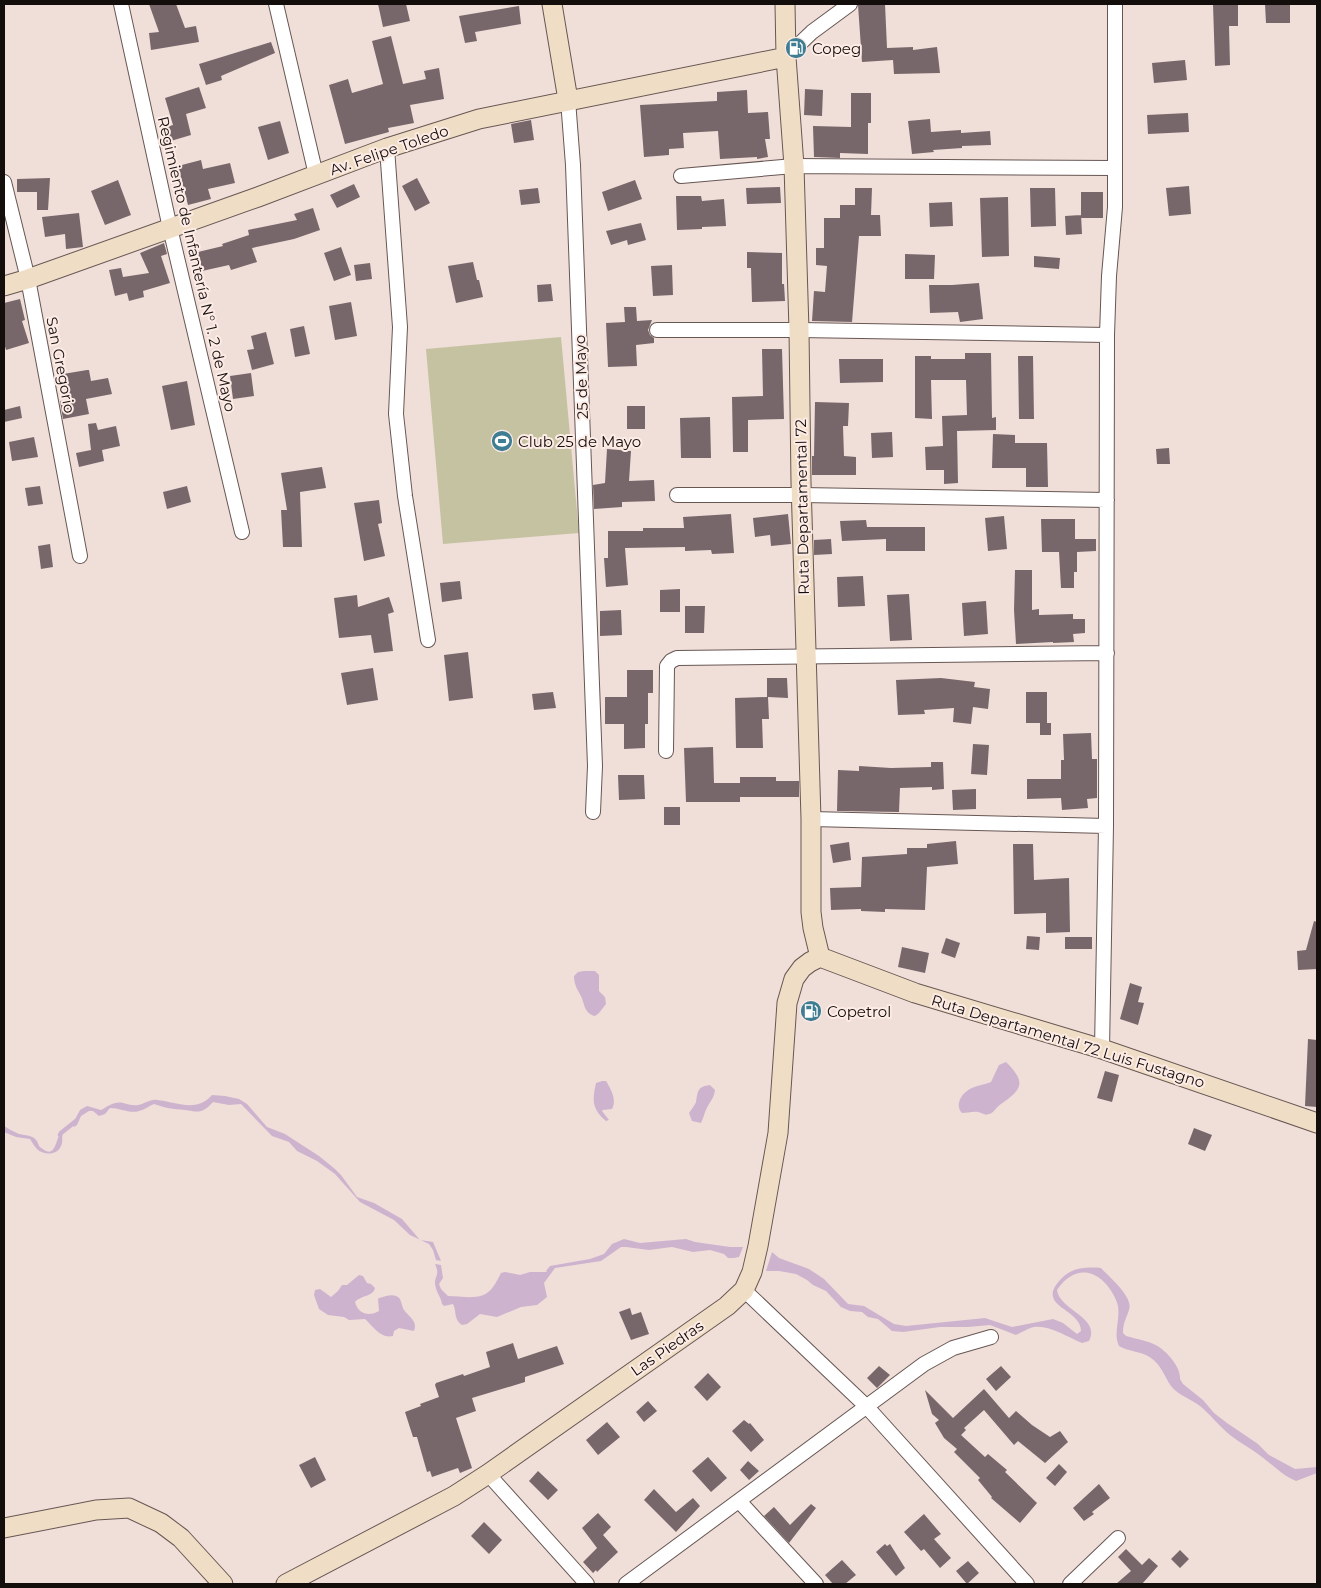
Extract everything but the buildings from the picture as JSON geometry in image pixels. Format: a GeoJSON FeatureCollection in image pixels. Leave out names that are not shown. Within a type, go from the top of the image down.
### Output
{"type":"FeatureCollection","features":[{"type":"Feature","properties":{"kind":"main road","name":"25 de Mayo"},"geometry":{"type":"LineString","coordinates":[[552,4],[568,100]]}},
{"type":"Feature","properties":{"kind":"main road","name":"Ruta Departamental 72"},"geometry":{"type":"LineString","coordinates":[[785,4],[786,57],[794,166],[799,330],[801,495],[811,819],[811,912],[820,957]]}},
{"type":"Feature","properties":{"kind":"main road","name":"Av. Felipe Toledo"},"geometry":{"type":"LineString","coordinates":[[4,286],[170,228],[387,148],[479,119],[786,57]]}},
{"type":"Feature","properties":{"kind":"main road","name":"Ruta Departamental 72 Luis Fustagno"},"geometry":{"type":"LineString","coordinates":[[820,957],[915,993],[1102,1049],[1317,1123]]}},
{"type":"Feature","properties":{"kind":"main road","name":"Las Piedras"},"geometry":{"type":"LineString","coordinates":[[286,1584],[454,1496],[728,1306],[744,1290],[752,1272],[758,1246],[778,1133],[787,1003],[794,979],[802,968],[820,957]]}},
{"type":"Feature","properties":{"kind":"main road"},"geometry":{"type":"LineString","coordinates":[[4,1528],[96,1510],[129,1508],[161,1523],[181,1538],[223,1584]]}},
{"type":"Feature","properties":{"kind":"street","name":"Regimiento de Infantería N° 1. 2 de Mayo"},"geometry":{"type":"LineString","coordinates":[[121,4],[170,228],[242,532]]}},
{"type":"Feature","properties":{"kind":"street"},"geometry":{"type":"LineString","coordinates":[[276,4],[316,175]]}},
{"type":"Feature","properties":{"kind":"street"},"geometry":{"type":"LineString","coordinates":[[786,57],[812,32],[850,4]]}},
{"type":"Feature","properties":{"kind":"street"},"geometry":{"type":"LineString","coordinates":[[1102,1049],[1106,826],[1107,335],[1109,276],[1115,207],[1115,4]]}},
{"type":"Feature","properties":{"kind":"street","name":"25 de Mayo"},"geometry":{"type":"LineString","coordinates":[[568,100],[573,165],[595,766],[594,812]]}},
{"type":"Feature","properties":{"kind":"street"},"geometry":{"type":"LineString","coordinates":[[387,148],[400,327],[396,414],[405,496],[428,640]]}},
{"type":"Feature","properties":{"kind":"street"},"geometry":{"type":"LineString","coordinates":[[681,176],[794,166],[1115,168]]}},
{"type":"Feature","properties":{"kind":"street","name":"San Gregorio"},"geometry":{"type":"LineString","coordinates":[[4,182],[28,279],[80,556]]}},
{"type":"Feature","properties":{"kind":"street"},"geometry":{"type":"LineString","coordinates":[[657,330],[799,330],[1107,335]]}},
{"type":"Feature","properties":{"kind":"street"},"geometry":{"type":"LineString","coordinates":[[677,496],[801,495],[1107,500]]}},
{"type":"Feature","properties":{"kind":"street"},"geometry":{"type":"LineString","coordinates":[[666,751],[667,666],[677,658],[1107,653]]}},
{"type":"Feature","properties":{"kind":"street"},"geometry":{"type":"LineString","coordinates":[[811,819],[1106,826]]}},
{"type":"Feature","properties":{"kind":"street"},"geometry":{"type":"LineString","coordinates":[[744,1290],[867,1407],[1027,1584]]}},
{"type":"Feature","properties":{"kind":"street"},"geometry":{"type":"LineString","coordinates":[[626,1584],[924,1364],[953,1348],[991,1337]]}},
{"type":"Feature","properties":{"kind":"street"},"geometry":{"type":"LineString","coordinates":[[488,1474],[588,1584]]}},
{"type":"Feature","properties":{"kind":"street"},"geometry":{"type":"LineString","coordinates":[[739,1501],[816,1584]]}},
{"type":"Feature","properties":{"kind":"street"},"geometry":{"type":"LineString","coordinates":[[1070,1584],[1118,1538]]}},
{"type":"Feature","properties":{"kind":"shaded area","name":"Club 25 de Mayo"},"geometry":{"type":"Polygon","coordinates":[[[561,337],[579,533],[443,544],[426,349],[561,337]]]}},
{"type":"Feature","properties":{"kind":"shaded area"},"geometry":{"type":"Polygon","coordinates":[[[595,971],[599,975],[599,991],[605,997],[606,1004],[595,1016],[587,1011],[575,982],[574,976],[578,972],[595,971]]]}},
{"type":"Feature","properties":{"kind":"shaded area"},"geometry":{"type":"Polygon","coordinates":[[[1006,1062],[1019,1080],[1018,1089],[1014,1094],[994,1111],[986,1115],[976,1112],[962,1113],[959,1103],[962,1096],[972,1088],[991,1082],[999,1065],[1006,1062]]]}},
{"type":"Feature","properties":{"kind":"shaded area"},"geometry":{"type":"Polygon","coordinates":[[[606,1081],[614,1098],[612,1109],[602,1111],[609,1120],[606,1121],[598,1113],[594,1104],[596,1083],[606,1081]]]}},
{"type":"Feature","properties":{"kind":"shaded area"},"geometry":{"type":"Polygon","coordinates":[[[710,1085],[715,1092],[701,1123],[692,1121],[689,1113],[695,1103],[699,1090],[710,1085]]]}},
{"type":"Feature","properties":{"kind":"shaded area"},"geometry":{"type":"Polygon","coordinates":[[[212,1095],[239,1099],[247,1104],[267,1127],[285,1134],[319,1156],[341,1175],[357,1197],[374,1203],[402,1219],[420,1240],[410,1235],[394,1220],[360,1202],[335,1174],[317,1161],[297,1151],[289,1142],[272,1136],[241,1104],[229,1105],[213,1102],[206,1109],[197,1112],[154,1104],[136,1112],[110,1108],[105,1114],[99,1116],[93,1111],[89,1111],[81,1116],[77,1125],[74,1127],[72,1125],[80,1110],[87,1106],[101,1110],[117,1103],[136,1105],[154,1100],[193,1105],[199,1104],[212,1095]]]}},
{"type":"Feature","properties":{"kind":"shaded area"},"geometry":{"type":"Polygon","coordinates":[[[4,1126],[19,1134],[34,1138],[39,1146],[49,1152],[55,1147],[62,1131],[62,1145],[56,1152],[50,1154],[43,1152],[37,1149],[30,1139],[16,1137],[4,1132],[4,1126]]]}},
{"type":"Feature","properties":{"kind":"shaded area"},"geometry":{"type":"Polygon","coordinates":[[[624,1239],[640,1243],[686,1239],[730,1247],[743,1247],[739,1257],[728,1258],[724,1254],[710,1250],[693,1252],[672,1247],[649,1250],[621,1247],[601,1261],[555,1268],[544,1283],[547,1297],[537,1305],[521,1307],[497,1317],[480,1314],[467,1324],[462,1325],[456,1318],[453,1304],[444,1306],[442,1304],[435,1284],[437,1273],[435,1264],[441,1265],[443,1278],[439,1284],[448,1296],[484,1295],[489,1292],[501,1273],[520,1275],[530,1272],[547,1272],[550,1266],[590,1259],[604,1254],[612,1244],[624,1239]]]}},
{"type":"Feature","properties":{"kind":"shaded area"},"geometry":{"type":"Polygon","coordinates":[[[421,1240],[433,1242],[441,1261],[436,1260],[429,1244],[421,1240]]]}},
{"type":"Feature","properties":{"kind":"shaded area"},"geometry":{"type":"Polygon","coordinates":[[[772,1252],[779,1258],[809,1269],[824,1279],[848,1304],[864,1306],[894,1324],[906,1326],[985,1318],[1012,1327],[1053,1319],[1063,1323],[1077,1334],[1081,1331],[1079,1323],[1055,1302],[1053,1296],[1054,1288],[1070,1272],[1085,1268],[1101,1268],[1128,1299],[1130,1305],[1123,1330],[1126,1336],[1152,1343],[1163,1350],[1179,1370],[1180,1379],[1183,1384],[1203,1400],[1214,1413],[1258,1444],[1269,1455],[1295,1469],[1317,1467],[1317,1473],[1296,1481],[1287,1476],[1230,1435],[1200,1406],[1174,1389],[1155,1361],[1144,1354],[1119,1346],[1117,1341],[1118,1306],[1111,1290],[1097,1276],[1089,1273],[1073,1275],[1057,1290],[1065,1303],[1085,1320],[1089,1326],[1091,1333],[1089,1341],[1082,1343],[1040,1327],[1032,1328],[1016,1335],[990,1325],[940,1327],[903,1332],[892,1331],[878,1319],[868,1317],[862,1312],[850,1311],[841,1307],[826,1291],[796,1274],[766,1271],[772,1252]]]}},
{"type":"Feature","properties":{"kind":"shaded area"},"geometry":{"type":"Polygon","coordinates":[[[359,1275],[363,1276],[367,1283],[375,1288],[372,1293],[355,1302],[361,1312],[375,1313],[379,1311],[379,1298],[390,1295],[396,1296],[414,1322],[414,1331],[399,1328],[394,1331],[393,1336],[384,1336],[365,1319],[349,1320],[344,1317],[328,1315],[319,1309],[314,1295],[315,1290],[320,1289],[331,1297],[342,1285],[347,1285],[359,1275]]]}},
{"type":"Feature","properties":{"kind":"waterway"},"geometry":{"type":"LineString","coordinates":[[60,1135],[76,1121]]}},
{"type":"Feature","properties":{"kind":"place","name":"Copeg"},"geometry":{"type":"Point","coordinates":[796,48]}},
{"type":"Feature","properties":{"kind":"place","name":"Club 25 de Mayo"},"geometry":{"type":"Point","coordinates":[502,441]}},
{"type":"Feature","properties":{"kind":"place","name":"Copetrol"},"geometry":{"type":"Point","coordinates":[811,1011]}}]}
